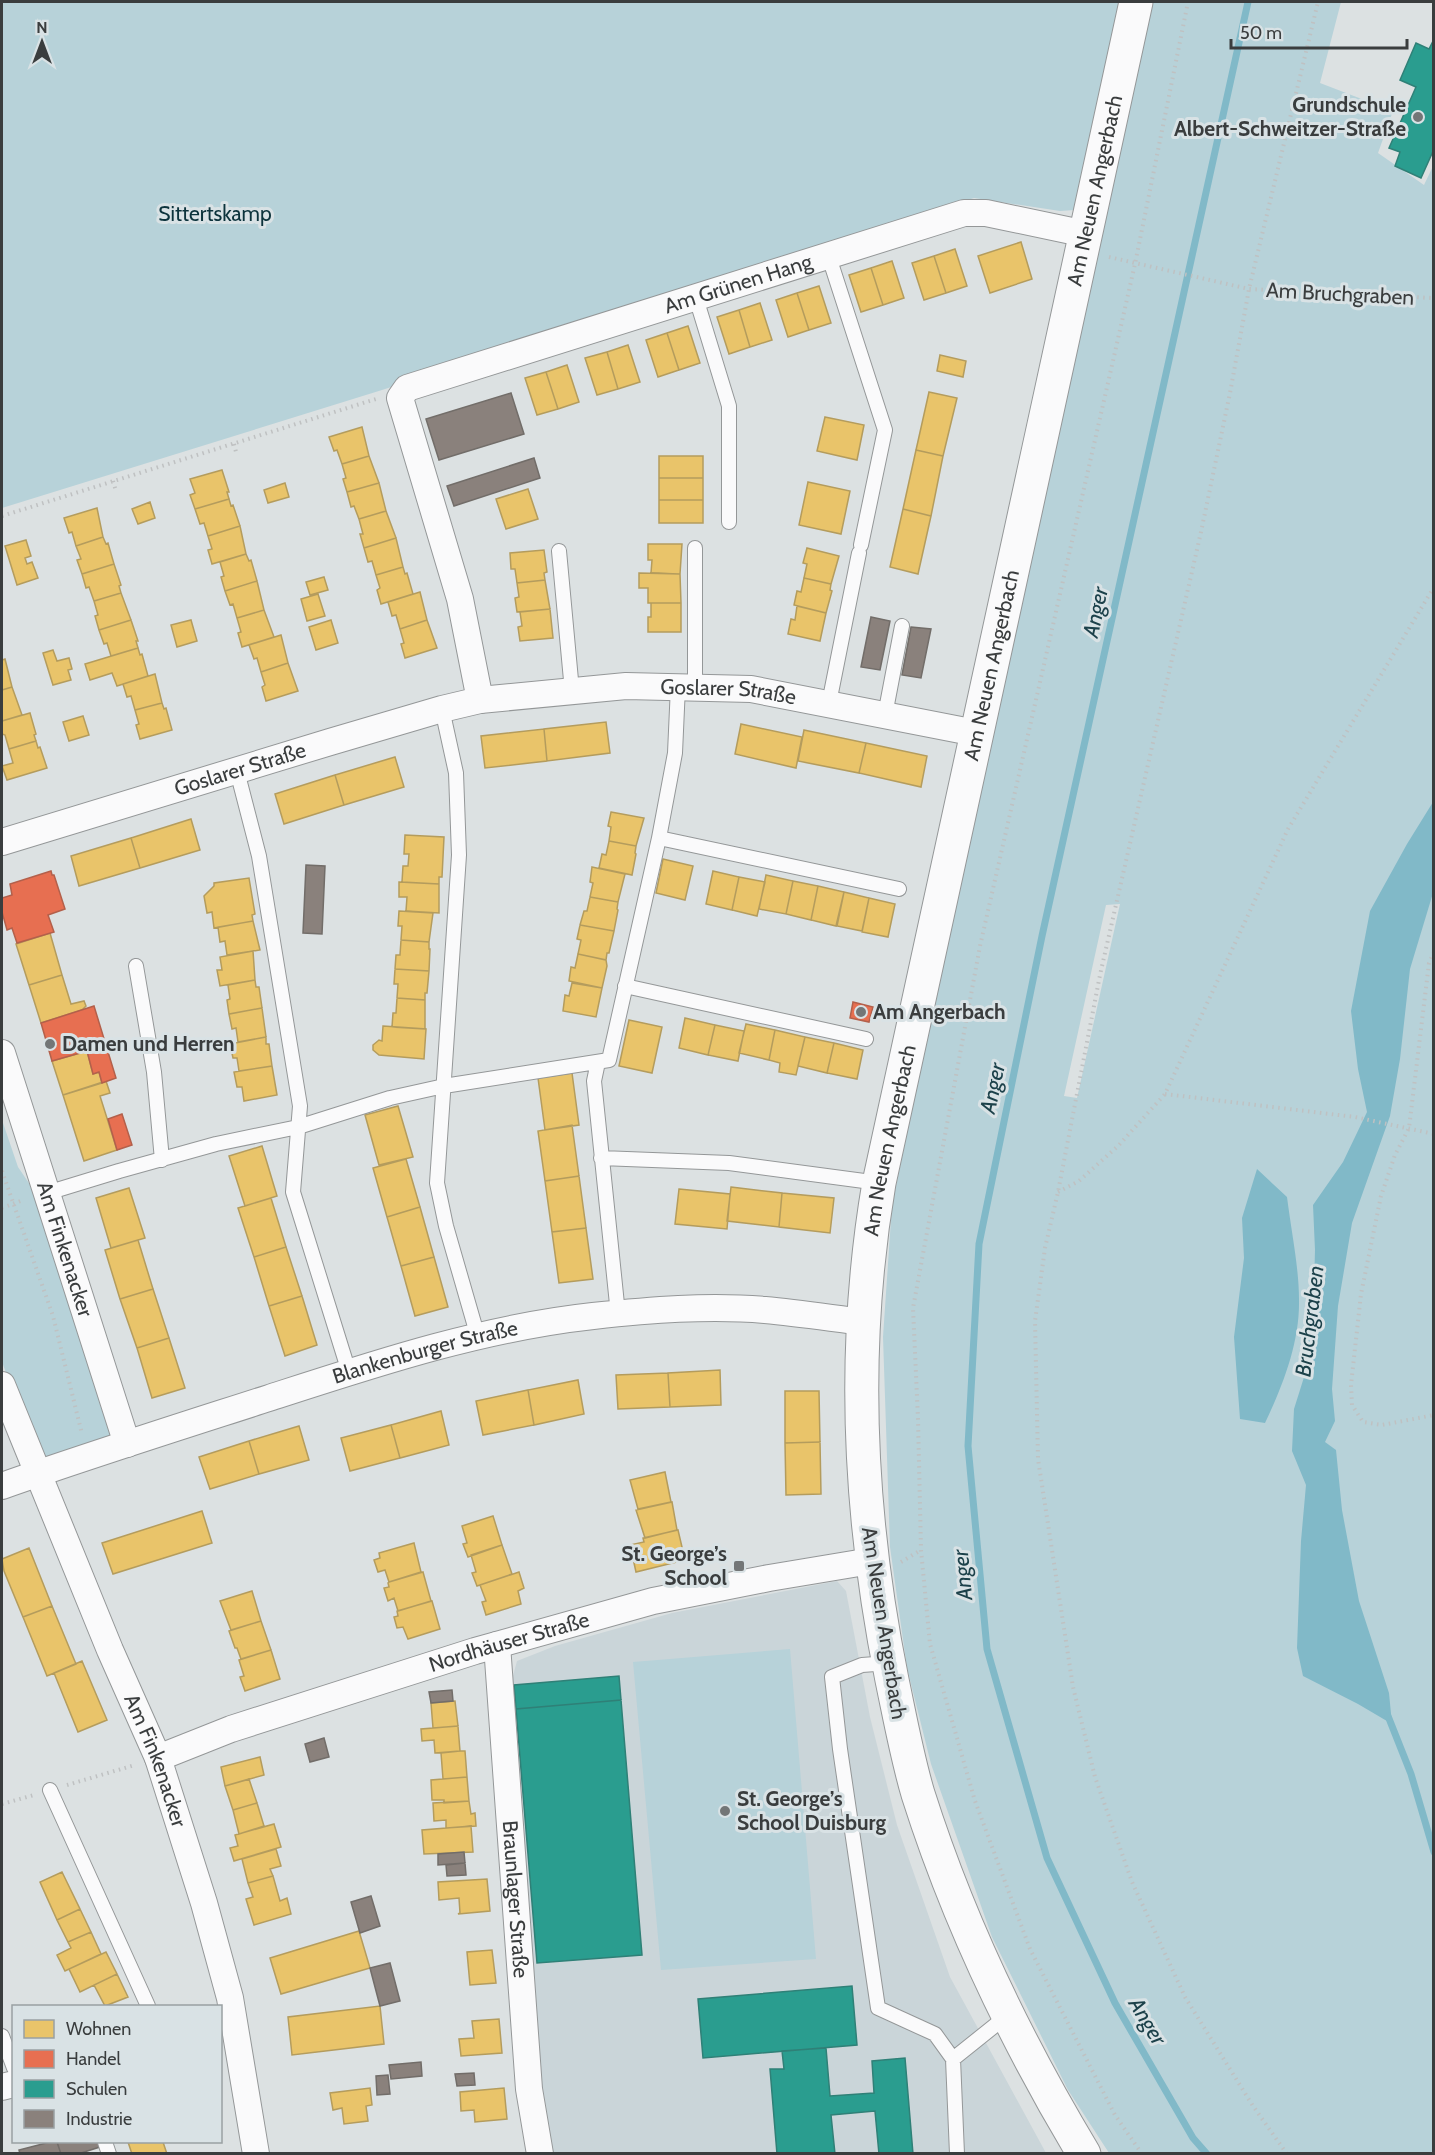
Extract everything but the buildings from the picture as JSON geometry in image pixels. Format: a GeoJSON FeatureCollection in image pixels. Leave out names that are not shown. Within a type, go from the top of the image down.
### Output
{"type":"FeatureCollection","features":[{"type":"Feature","properties":{"kind":"street","name":"Am Neuen Angerbach"},"geometry":{"type":"LineString","coordinates":[[1084,2154],[1045,2089],[985,1968],[936,1847],[917,1791],[903,1734],[871,1561],[863,1431],[864,1322],[873,1214],[879,1184],[1136,2]]}},
{"type":"Feature","properties":{"kind":"street","name":"Am Grünen Hang"},"geometry":{"type":"LineString","coordinates":[[400,398],[407,388],[964,213],[986,213],[1086,234]]}},
{"type":"Feature","properties":{"kind":"street"},"geometry":{"type":"LineString","coordinates":[[400,398],[460,599],[480,700]]}},
{"type":"Feature","properties":{"kind":"street","name":"Goslarer Straße"},"geometry":{"type":"LineString","coordinates":[[2,842],[442,709],[480,700],[626,686],[751,689],[976,733]]}},
{"type":"Feature","properties":{"kind":"street","name":"Am Finkenacker"},"geometry":{"type":"LineString","coordinates":[[2,1053],[127,1444]]}},
{"type":"Feature","properties":{"kind":"street","name":"Blankenburger Straße"},"geometry":{"type":"LineString","coordinates":[[2,1485],[349,1372],[478,1337],[533,1325],[665,1310],[763,1310],[864,1322]]}},
{"type":"Feature","properties":{"kind":"street","name":"Am Finkenacker"},"geometry":{"type":"LineString","coordinates":[[2,1385],[110,1650],[159,1758],[204,1903],[219,2002]]}},
{"type":"Feature","properties":{"kind":"street","name":"Nordhäuser Straße"},"geometry":{"type":"LineString","coordinates":[[159,1758],[231,1729],[497,1645],[653,1601],[871,1561]]}},
{"type":"Feature","properties":{"kind":"street","name":"Braunlager Straße"},"geometry":{"type":"LineString","coordinates":[[497,1645],[529,2089],[540,2154]]}},
{"type":"Feature","properties":{"kind":"street","name":"Am Finkenacker"},"geometry":{"type":"LineString","coordinates":[[222,2014],[256,2154]]}},
{"type":"Feature","properties":{"kind":"lane"},"geometry":{"type":"LineString","coordinates":[[829,257],[885,430],[829,703]]}},
{"type":"Feature","properties":{"kind":"lane"},"geometry":{"type":"LineString","coordinates":[[696,298],[729,406],[729,522]]}},
{"type":"Feature","properties":{"kind":"lane"},"geometry":{"type":"LineString","coordinates":[[47,1193],[216,1144],[298,1127],[390,1098],[444,1086],[609,1060],[659,838],[675,753],[686,686],[695,548]]}},
{"type":"Feature","properties":{"kind":"lane"},"geometry":{"type":"LineString","coordinates":[[559,552],[572,691]]}},
{"type":"Feature","properties":{"kind":"lane"},"geometry":{"type":"LineString","coordinates":[[885,715],[902,626]]}},
{"type":"Feature","properties":{"kind":"lane"},"geometry":{"type":"LineString","coordinates":[[442,709],[456,773],[459,855],[437,1183],[446,1226],[478,1337]]}},
{"type":"Feature","properties":{"kind":"lane"},"geometry":{"type":"LineString","coordinates":[[237,771],[259,856],[300,1106],[292,1192],[349,1372]]}},
{"type":"Feature","properties":{"kind":"lane"},"geometry":{"type":"LineString","coordinates":[[659,838],[899,889]]}},
{"type":"Feature","properties":{"kind":"lane"},"geometry":{"type":"LineString","coordinates":[[136,966],[154,1072],[162,1160]]}},
{"type":"Feature","properties":{"kind":"lane"},"geometry":{"type":"LineString","coordinates":[[625,986],[866,1039]]}},
{"type":"Feature","properties":{"kind":"lane"},"geometry":{"type":"LineString","coordinates":[[598,1062],[594,1081],[618,1314]]}},
{"type":"Feature","properties":{"kind":"lane"},"geometry":{"type":"LineString","coordinates":[[602,1158],[729,1163],[879,1184]]}},
{"type":"Feature","properties":{"kind":"lane"},"geometry":{"type":"LineString","coordinates":[[889,1663],[862,1665],[832,1677],[868,1953],[878,2008],[935,2034],[953,2059],[957,2154]]}},
{"type":"Feature","properties":{"kind":"lane"},"geometry":{"type":"LineString","coordinates":[[50,1790],[147,2005]]}},
{"type":"Feature","properties":{"kind":"lane"},"geometry":{"type":"LineString","coordinates":[[953,2059],[1008,2015]]}},
{"type":"Feature","properties":{"kind":"lane"},"geometry":{"type":"LineString","coordinates":[[2,2036],[12,2063]]}},
{"type":"Feature","properties":{"kind":"path"},"geometry":{"type":"LineString","coordinates":[[1142,2154],[1115,2115],[1030,1949],[975,1802],[930,1644],[921,1550],[913,1308],[980,946],[1135,264],[1188,2]]}},
{"type":"Feature","properties":{"kind":"path"},"geometry":{"type":"LineString","coordinates":[[1287,2154],[1253,2106],[1185,1996],[1132,1882],[1095,1777],[1073,1687],[1038,1459],[1035,1321],[1045,1248],[1100,975],[1218,451],[1249,289],[1318,2]]}},
{"type":"Feature","properties":{"kind":"path","name":"Am Bruchgraben"},"geometry":{"type":"LineString","coordinates":[[1135,264],[1249,289],[1432,298]]}},
{"type":"Feature","properties":{"kind":"path"},"geometry":{"type":"LineString","coordinates":[[2,516],[386,396],[400,398]]}},
{"type":"Feature","properties":{"kind":"path"},"geometry":{"type":"LineString","coordinates":[[234,444],[237,452]]}},
{"type":"Feature","properties":{"kind":"path"},"geometry":{"type":"LineString","coordinates":[[113,481],[116,491]]}},
{"type":"Feature","properties":{"kind":"path"},"geometry":{"type":"LineString","coordinates":[[1058,1192],[1079,1181],[1111,1152],[1165,1094],[1288,829],[1434,586]]}},
{"type":"Feature","properties":{"kind":"path"},"geometry":{"type":"LineString","coordinates":[[1434,952],[1429,963],[1409,1128],[1395,1155],[1381,1196],[1361,1294],[1351,1385],[1352,1406],[1363,1422],[1382,1425],[1434,1415]]}},
{"type":"Feature","properties":{"kind":"path"},"geometry":{"type":"LineString","coordinates":[[1165,1094],[1355,1116],[1434,1134]]}},
{"type":"Feature","properties":{"kind":"path"},"geometry":{"type":"LineString","coordinates":[[2,1171],[53,1316],[89,1456]]}},
{"type":"Feature","properties":{"kind":"path"},"geometry":{"type":"LineString","coordinates":[[2,1208],[13,1203]]}},
{"type":"Feature","properties":{"kind":"path"},"geometry":{"type":"LineString","coordinates":[[2,1804],[159,1758]]}},
{"type":"Feature","properties":{"kind":"shaded area","name":"St. George’s School Duisburg"},"geometry":{"type":"Polygon","coordinates":[[[837,1581],[846,1591],[870,1717],[897,1825],[950,1977],[1046,2153],[552,2153],[541,2083],[511,1683],[517,1661],[555,1646],[672,1613],[837,1581]]]}},
{"type":"Feature","properties":{"kind":"green space","name":"Sittertskamp"},"geometry":{"type":"Polygon","coordinates":[[[2,2],[1341,2],[1320,83],[1393,111],[1378,153],[1424,185],[1434,164],[1433,2153],[1109,2153],[1068,2090],[992,1937],[931,1764],[907,1668],[890,1547],[883,1337],[892,1205],[1103,208],[1060,211],[974,198],[382,390],[2,508],[2,2]],[[1120,904],[1106,905],[1064,1096],[1077,1098],[1120,904]]]}},
{"type":"Feature","properties":{"kind":"green space"},"geometry":{"type":"Polygon","coordinates":[[[2,1120],[18,1167],[39,1198],[119,1437],[40,1463],[2,1362],[2,1120]]]}},
{"type":"Feature","properties":{"kind":"green space","name":"St. George’s School Duisburg"},"geometry":{"type":"Polygon","coordinates":[[[790,1649],[816,1959],[661,1970],[633,1662],[790,1649]]]}},
{"type":"Feature","properties":{"kind":"water"},"geometry":{"type":"Polygon","coordinates":[[[1433,802],[1433,893],[1410,969],[1400,1059],[1390,1116],[1352,1223],[1338,1306],[1332,1389],[1335,1421],[1325,1442],[1336,1450],[1342,1510],[1359,1601],[1389,1693],[1392,1724],[1303,1676],[1297,1648],[1301,1541],[1306,1485],[1292,1451],[1294,1409],[1305,1374],[1314,1287],[1313,1205],[1343,1162],[1367,1112],[1358,1069],[1351,1011],[1370,911],[1433,802]]]}},
{"type":"Feature","properties":{"kind":"water"},"geometry":{"type":"Polygon","coordinates":[[[1257,1169],[1287,1197],[1299,1287],[1297,1331],[1289,1363],[1265,1423],[1240,1419],[1234,1337],[1244,1258],[1242,1218],[1257,1169]]]}},
{"type":"Feature","properties":{"kind":"waterway","name":"Anger"},"geometry":{"type":"LineString","coordinates":[[1207,2154],[1193,2138],[1115,2003],[1047,1858],[987,1649],[968,1446],[979,1244],[1042,936],[1248,2]]}},
{"type":"Feature","properties":{"kind":"waterway","name":"Bruchgraben"},"geometry":{"type":"LineString","coordinates":[[1388,1716],[1411,1774],[1434,1852]]}},
{"type":"Feature","properties":{"kind":"place","name":"Grundschule Albert-Schweitzer-Straße"},"geometry":{"type":"Point","coordinates":[1418,117]}},
{"type":"Feature","properties":{"kind":"place","name":"Am Angerbach"},"geometry":{"type":"Point","coordinates":[861,1012]}},
{"type":"Feature","properties":{"kind":"place","name":"Damen und Herren"},"geometry":{"type":"Point","coordinates":[50,1044]}},
{"type":"Feature","properties":{"kind":"place","name":"St. George’s School"},"geometry":{"type":"Point","coordinates":[739,1566]}},
{"type":"Feature","properties":{"kind":"place","name":"St. George’s School Duisburg"},"geometry":{"type":"Point","coordinates":[725,1811]}}]}
